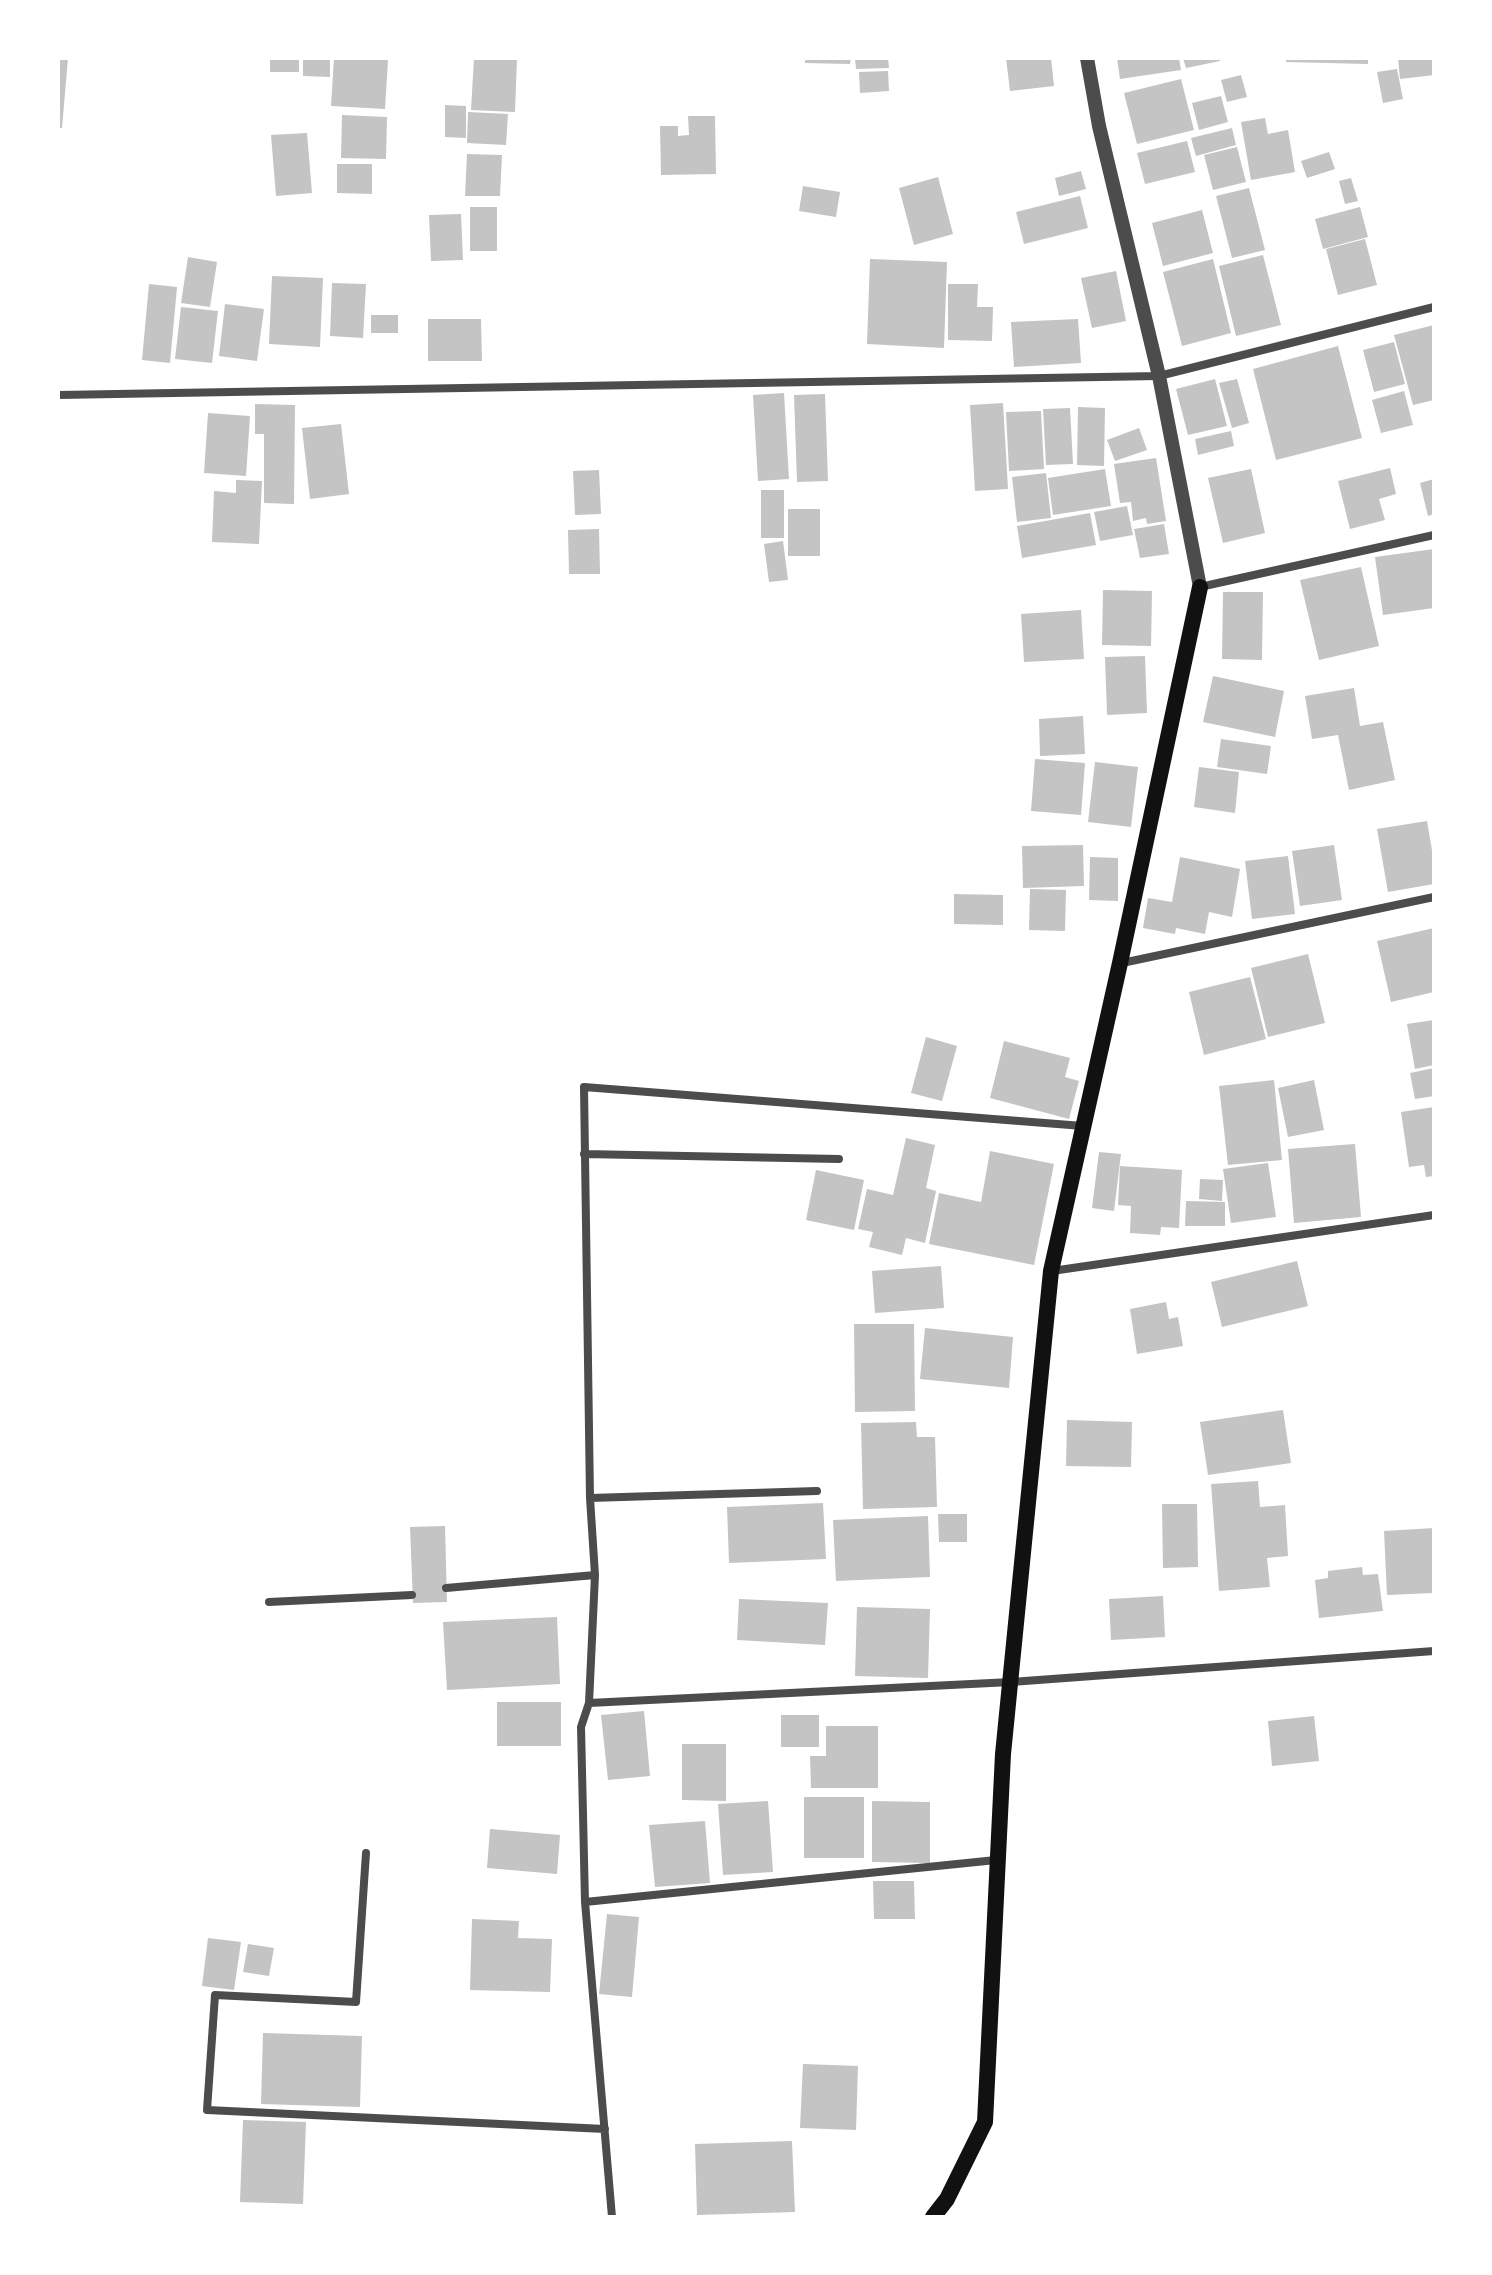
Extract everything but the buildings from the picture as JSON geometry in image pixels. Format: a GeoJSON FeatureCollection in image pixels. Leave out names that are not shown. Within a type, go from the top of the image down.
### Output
{"type":"FeatureCollection","features":[{"type":"Feature","properties":{"kind":"main road"},"geometry":{"type":"LineString","coordinates":[[933,2217],[947,2199],[985,2122],[1003,1754],[1051,1271],[1200,587]]}},
{"type":"Feature","properties":{"kind":"street"},"geometry":{"type":"LineString","coordinates":[[1087,58],[1099,126],[1159,376],[1200,587],[1434,535]]}},
{"type":"Feature","properties":{"kind":"street"},"geometry":{"type":"LineString","coordinates":[[58,395],[1159,376],[1434,307]]}},
{"type":"Feature","properties":{"kind":"street"},"geometry":{"type":"LineString","coordinates":[[1120,963],[1434,897]]}},
{"type":"Feature","properties":{"kind":"street"},"geometry":{"type":"LineString","coordinates":[[612,2217],[585,1902],[581,1727],[589,1703],[595,1575],[590,1498],[584,1087],[1084,1126]]}},
{"type":"Feature","properties":{"kind":"street"},"geometry":{"type":"LineString","coordinates":[[584,1154],[839,1159]]}},
{"type":"Feature","properties":{"kind":"street"},"geometry":{"type":"LineString","coordinates":[[1051,1271],[1434,1215]]}},
{"type":"Feature","properties":{"kind":"street"},"geometry":{"type":"LineString","coordinates":[[590,1498],[817,1491]]}},
{"type":"Feature","properties":{"kind":"street"},"geometry":{"type":"LineString","coordinates":[[446,1588],[595,1575]]}},
{"type":"Feature","properties":{"kind":"street"},"geometry":{"type":"LineString","coordinates":[[269,1602],[412,1595]]}},
{"type":"Feature","properties":{"kind":"street"},"geometry":{"type":"LineString","coordinates":[[589,1703],[1011,1682],[1434,1651]]}},
{"type":"Feature","properties":{"kind":"street"},"geometry":{"type":"LineString","coordinates":[[366,1853],[356,2002],[215,1995],[207,2110],[605,2129]]}},
{"type":"Feature","properties":{"kind":"street"},"geometry":{"type":"LineString","coordinates":[[585,1902],[996,1860]]}}]}
